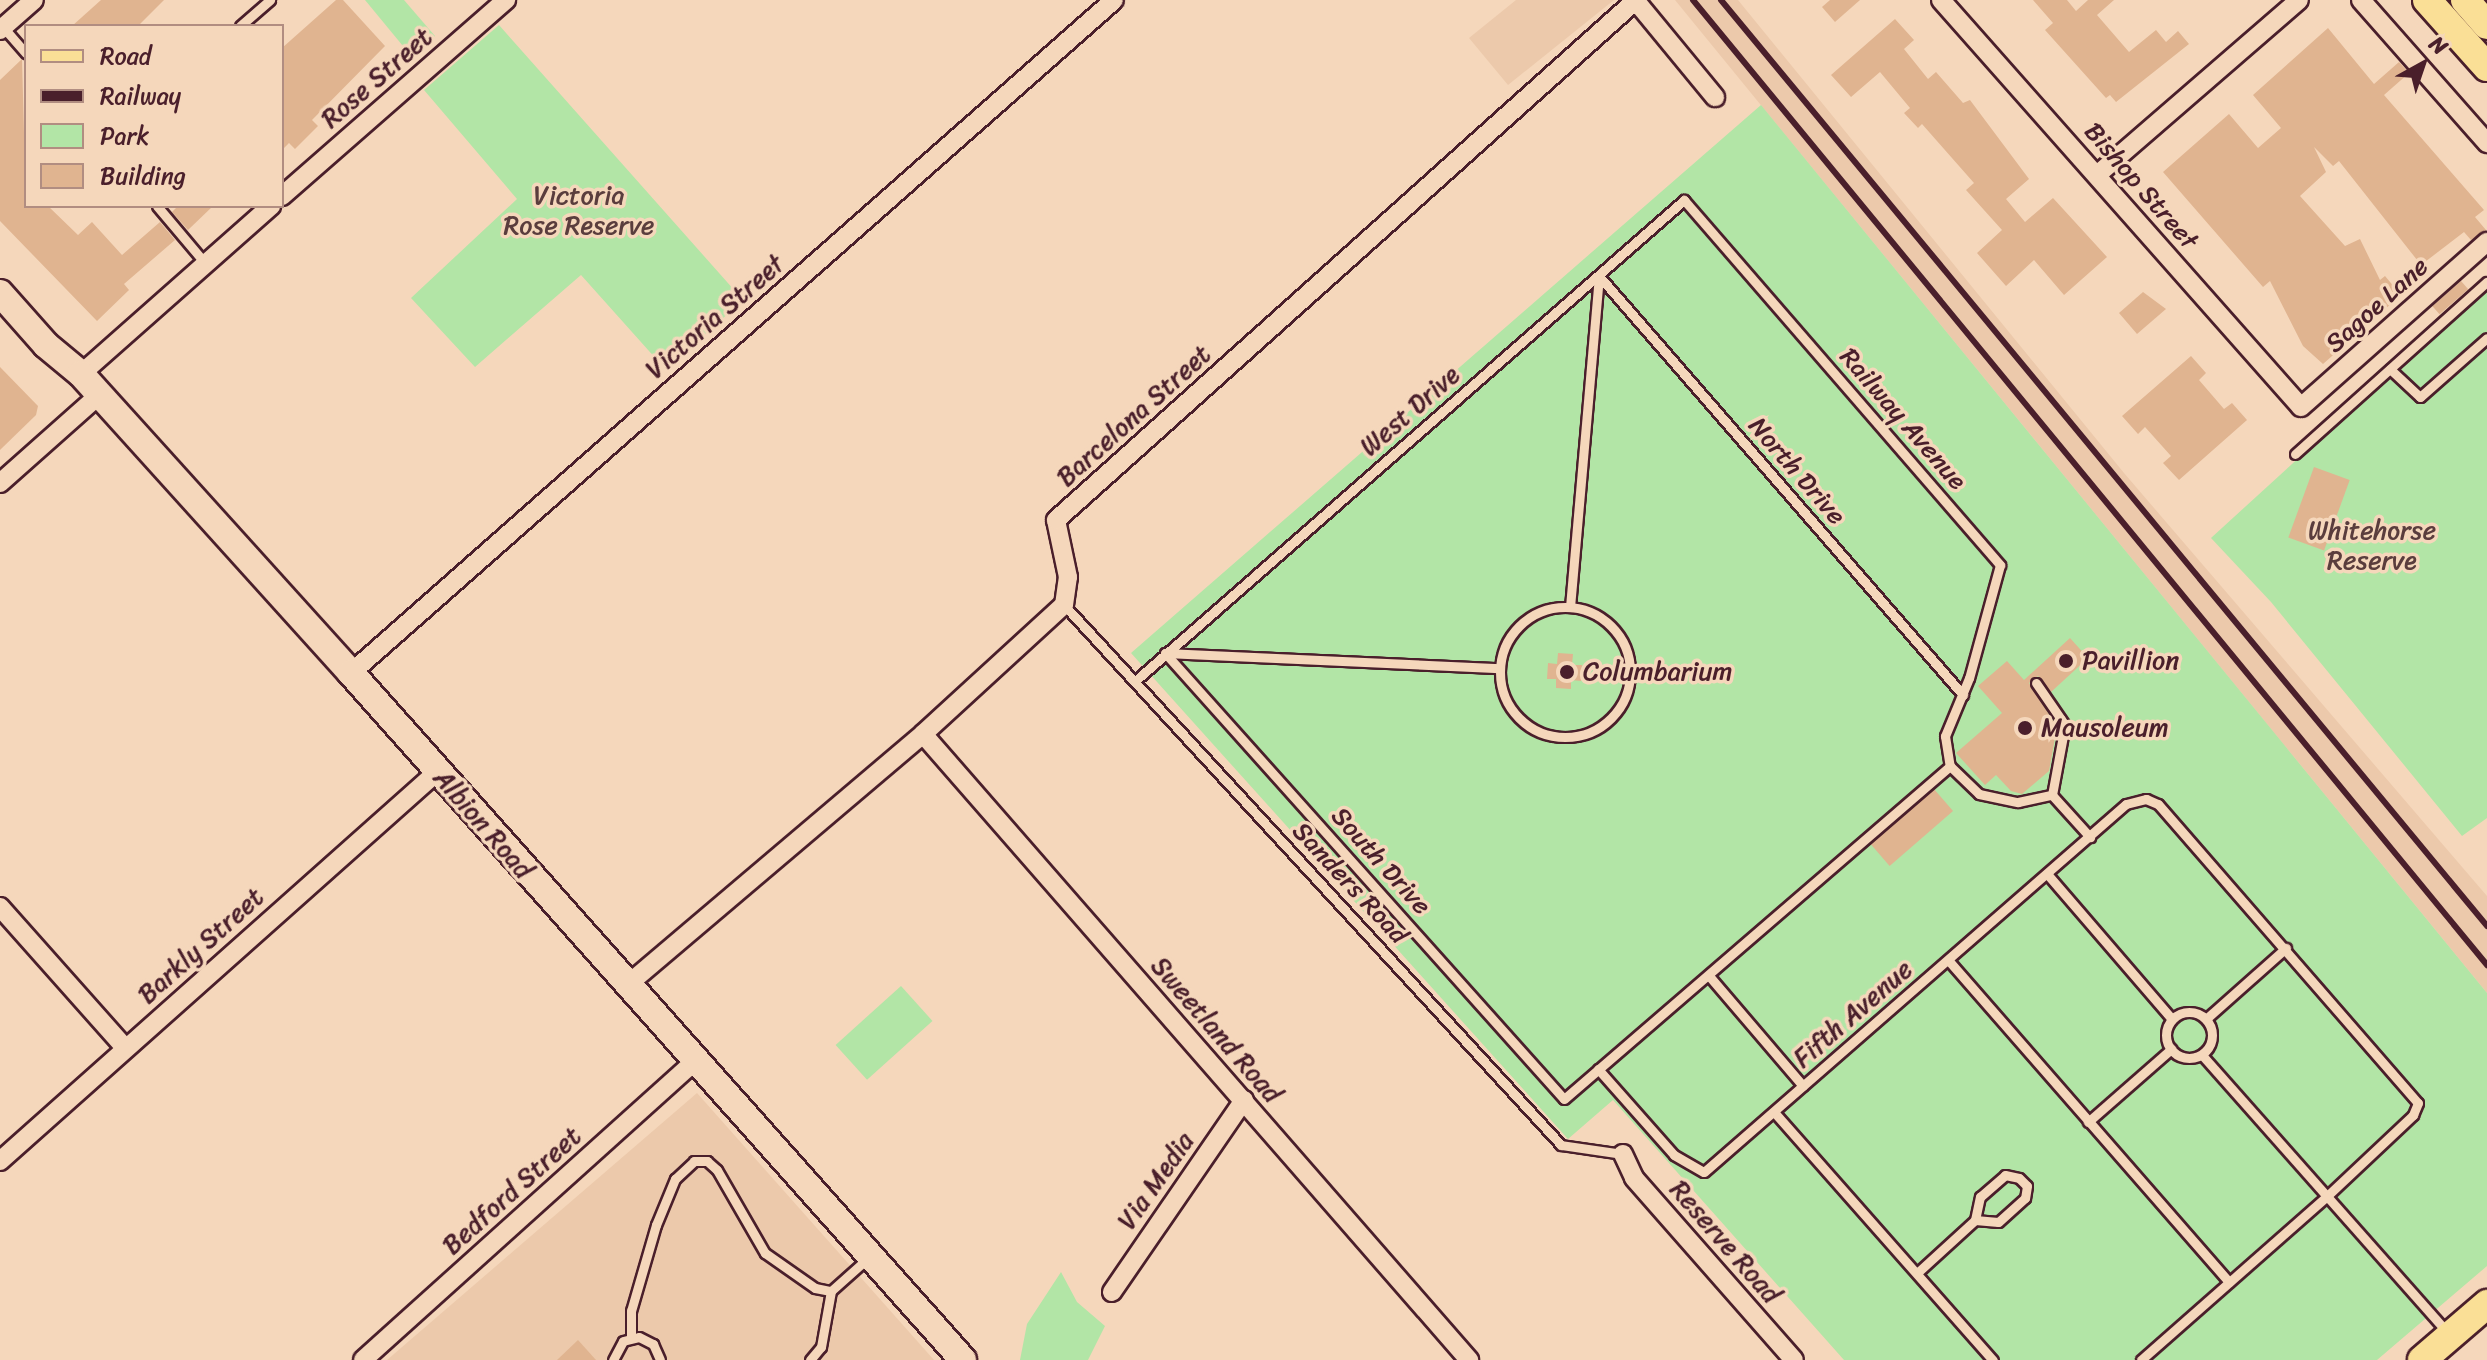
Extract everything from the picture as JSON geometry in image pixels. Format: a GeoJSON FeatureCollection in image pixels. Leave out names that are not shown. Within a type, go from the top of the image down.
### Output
{"type":"FeatureCollection","features":[{"type":"Feature","properties":{"kind":"main road"},"geometry":{"type":"LineString","coordinates":[[2427,0],[2487,67]]}},
{"type":"Feature","properties":{"kind":"main road"},"geometry":{"type":"LineString","coordinates":[[2465,0],[2487,25]]}},
{"type":"Feature","properties":{"kind":"main road"},"geometry":{"type":"LineString","coordinates":[[2422,1360],[2487,1304]]}},
{"type":"Feature","properties":{"kind":"street"},"geometry":{"type":"LineString","coordinates":[[2,28],[34,0]]}},
{"type":"Feature","properties":{"kind":"street","name":"Rose Street"},"geometry":{"type":"LineString","coordinates":[[284,194],[506,0]]}},
{"type":"Feature","properties":{"kind":"street","name":"Victoria Street"},"geometry":{"type":"LineString","coordinates":[[351,673],[1114,0]]}},
{"type":"Feature","properties":{"kind":"street"},"geometry":{"type":"LineString","coordinates":[[1635,0],[1715,97]]}},
{"type":"Feature","properties":{"kind":"street","name":"Barcelona Street"},"geometry":{"type":"LineString","coordinates":[[1064,605],[1068,577],[1056,520],[1635,0]]}},
{"type":"Feature","properties":{"kind":"street","name":"Bishop Street"},"geometry":{"type":"LineString","coordinates":[[1941,0],[2301,407]]}},
{"type":"Feature","properties":{"kind":"street"},"geometry":{"type":"LineString","coordinates":[[2097,175],[2299,0]]}},
{"type":"Feature","properties":{"kind":"street"},"geometry":{"type":"LineString","coordinates":[[2361,0],[2487,143]]}},
{"type":"Feature","properties":{"kind":"street"},"geometry":{"type":"LineString","coordinates":[[81,374],[269,208]]}},
{"type":"Feature","properties":{"kind":"street","name":"Sagoe Lane"},"geometry":{"type":"LineString","coordinates":[[2301,407],[2487,242]]}},
{"type":"Feature","properties":{"kind":"street","name":"Albion Road"},"geometry":{"type":"LineString","coordinates":[[0,293],[46,345],[81,374],[351,673],[626,986],[963,1360]]}},
{"type":"Feature","properties":{"kind":"street"},"geometry":{"type":"LineString","coordinates":[[0,483],[98,396]]}},
{"type":"Feature","properties":{"kind":"street"},"geometry":{"type":"LineString","coordinates":[[626,986],[923,734],[1064,605]]}},
{"type":"Feature","properties":{"kind":"street","name":"Sweetland Road"},"geometry":{"type":"LineString","coordinates":[[923,734],[1469,1360]]}},
{"type":"Feature","properties":{"kind":"street","name":"Barkly Street"},"geometry":{"type":"LineString","coordinates":[[0,1161],[437,772]]}},
{"type":"Feature","properties":{"kind":"street"},"geometry":{"type":"LineString","coordinates":[[0,907],[125,1048]]}},
{"type":"Feature","properties":{"kind":"street","name":"Bedford Street"},"geometry":{"type":"LineString","coordinates":[[363,1360],[695,1061]]}},
{"type":"Feature","properties":{"kind":"street","name":"Via Media"},"geometry":{"type":"LineString","coordinates":[[1112,1292],[1244,1100]]}},
{"type":"Feature","properties":{"kind":"street","name":"Reserve Road"},"geometry":{"type":"LineString","coordinates":[[1623,1154],[1634,1178],[1794,1360]]}},
{"type":"Feature","properties":{"kind":"lane"},"geometry":{"type":"LineString","coordinates":[[242,24],[270,0]]}},
{"type":"Feature","properties":{"kind":"lane"},"geometry":{"type":"LineString","coordinates":[[2,28],[24,51]]}},
{"type":"Feature","properties":{"kind":"lane","name":"West Drive"},"geometry":{"type":"LineString","coordinates":[[1135,681],[1684,200]]}},
{"type":"Feature","properties":{"kind":"lane","name":"Railway Avenue"},"geometry":{"type":"LineString","coordinates":[[1684,200],[2000,565],[1963,695]]}},
{"type":"Feature","properties":{"kind":"lane"},"geometry":{"type":"LineString","coordinates":[[159,208],[205,263]]}},
{"type":"Feature","properties":{"kind":"lane"},"geometry":{"type":"LineString","coordinates":[[1570,607],[1599,276]]}},
{"type":"Feature","properties":{"kind":"lane","name":"North Drive"},"geometry":{"type":"LineString","coordinates":[[1599,276],[1963,695]]}},
{"type":"Feature","properties":{"kind":"lane"},"geometry":{"type":"LineString","coordinates":[[2295,454],[2487,282]]}},
{"type":"Feature","properties":{"kind":"lane"},"geometry":{"type":"LineString","coordinates":[[2390,369],[2420,397],[2487,338]]}},
{"type":"Feature","properties":{"kind":"lane","name":"Sanders Road"},"geometry":{"type":"LineString","coordinates":[[1064,605],[1561,1145],[1623,1154]]}},
{"type":"Feature","properties":{"kind":"lane"},"geometry":{"type":"LineString","coordinates":[[1570,607],[1609,625],[1627,654],[1631,673],[1613,717],[1585,734],[1544,734],[1511,709],[1500,668],[1504,648],[1524,621],[1550,609],[1570,607]]}},
{"type":"Feature","properties":{"kind":"lane"},"geometry":{"type":"LineString","coordinates":[[1165,653],[1500,668]]}},
{"type":"Feature","properties":{"kind":"lane","name":"South Drive"},"geometry":{"type":"LineString","coordinates":[[1165,653],[1564,1099],[1598,1069]]}},
{"type":"Feature","properties":{"kind":"lane"},"geometry":{"type":"LineString","coordinates":[[2036,683],[2065,725],[2052,795]]}},
{"type":"Feature","properties":{"kind":"lane"},"geometry":{"type":"LineString","coordinates":[[1963,695],[1945,736],[1950,766],[1970,787],[1992,797],[2018,802],[2052,795]]}},
{"type":"Feature","properties":{"kind":"lane"},"geometry":{"type":"LineString","coordinates":[[1598,1069],[1710,977],[1950,766]]}},
{"type":"Feature","properties":{"kind":"lane"},"geometry":{"type":"LineString","coordinates":[[2052,795],[2090,837]]}},
{"type":"Feature","properties":{"kind":"lane","name":"Fifth Avenue"},"geometry":{"type":"LineString","coordinates":[[1598,1069],[1674,1155],[1704,1172],[2126,804],[2146,799],[2167,812],[2286,948]]}},
{"type":"Feature","properties":{"kind":"lane"},"geometry":{"type":"LineString","coordinates":[[2048,875],[2172,1019]]}},
{"type":"Feature","properties":{"kind":"lane"},"geometry":{"type":"LineString","coordinates":[[2141,1360],[2327,1196],[2413,1115],[2418,1103],[2286,948],[2206,1019]]}},
{"type":"Feature","properties":{"kind":"lane"},"geometry":{"type":"LineString","coordinates":[[1949,961],[2229,1282]]}},
{"type":"Feature","properties":{"kind":"lane"},"geometry":{"type":"LineString","coordinates":[[1710,977],[1803,1086]]}},
{"type":"Feature","properties":{"kind":"lane"},"geometry":{"type":"LineString","coordinates":[[2185,1012],[2206,1019],[2213,1038],[2202,1055],[2189,1058],[2171,1049],[2166,1038],[2172,1019],[2185,1012]]}},
{"type":"Feature","properties":{"kind":"lane"},"geometry":{"type":"LineString","coordinates":[[2088,1122],[2171,1049]]}},
{"type":"Feature","properties":{"kind":"lane"},"geometry":{"type":"LineString","coordinates":[[2202,1055],[2450,1335]]}},
{"type":"Feature","properties":{"kind":"lane"},"geometry":{"type":"LineString","coordinates":[[1774,1112],[1993,1360]]}},
{"type":"Feature","properties":{"kind":"lane"},"geometry":{"type":"LineString","coordinates":[[631,1338],[631,1311],[656,1225],[675,1179],[694,1161],[707,1161],[717,1170],[765,1253],[815,1288],[831,1291]]}},
{"type":"Feature","properties":{"kind":"lane"},"geometry":{"type":"LineString","coordinates":[[1917,1273],[1975,1220],[1980,1197],[2005,1175],[2019,1178],[2027,1186],[2025,1198],[1998,1222],[1975,1220]]}},
{"type":"Feature","properties":{"kind":"lane"},"geometry":{"type":"LineString","coordinates":[[810,1360],[821,1347],[831,1291],[870,1256]]}},
{"type":"Feature","properties":{"kind":"lane"},"geometry":{"type":"LineString","coordinates":[[613,1360],[618,1346],[631,1338],[646,1339],[660,1359],[671,1360]]}},
{"type":"Feature","properties":{"kind":"shaded area"},"geometry":{"type":"Polygon","coordinates":[[[1516,0],[1614,0],[1508,85],[1469,38],[1516,0]]]}},
{"type":"Feature","properties":{"kind":"shaded area"},"geometry":{"type":"Polygon","coordinates":[[[1675,0],[1738,0],[2124,473],[2487,896],[2487,993],[1675,0]]]}},
{"type":"Feature","properties":{"kind":"shaded area"},"geometry":{"type":"Polygon","coordinates":[[[697,1093],[934,1360],[387,1360],[697,1093]]]}},
{"type":"Feature","properties":{"kind":"green space"},"geometry":{"type":"Polygon","coordinates":[[[365,0],[404,0],[435,36],[412,57],[365,0]]]}},
{"type":"Feature","properties":{"kind":"green space","name":"Victoria Rose Reserve"},"geometry":{"type":"Polygon","coordinates":[[[499,25],[743,300],[666,370],[581,275],[475,367],[411,298],[517,199],[424,90],[499,25]]]}},
{"type":"Feature","properties":{"kind":"green space"},"geometry":{"type":"Polygon","coordinates":[[[1761,105],[2487,993],[2487,1266],[2377,1360],[1844,1360],[1613,1100],[1568,1139],[1131,653],[1761,105]]]}},
{"type":"Feature","properties":{"kind":"green space","name":"Whitehorse Reserve"},"geometry":{"type":"Polygon","coordinates":[[[2487,286],[2487,818],[2462,836],[2271,602],[2211,538],[2487,286]]]}},
{"type":"Feature","properties":{"kind":"green space"},"geometry":{"type":"Polygon","coordinates":[[[901,986],[932,1021],[867,1080],[836,1045],[901,986]]]}},
{"type":"Feature","properties":{"kind":"green space"},"geometry":{"type":"Polygon","coordinates":[[[1061,1272],[1077,1302],[1105,1326],[1088,1360],[1020,1360],[1027,1324],[1061,1272]]]}},
{"type":"Feature","properties":{"kind":"building"},"geometry":{"type":"Polygon","coordinates":[[[101,0],[164,0],[140,24],[74,24],[101,0]]]}},
{"type":"Feature","properties":{"kind":"building"},"geometry":{"type":"Polygon","coordinates":[[[336,0],[343,0],[385,46],[312,120],[318,126],[295,149],[289,143],[284,148],[284,46],[336,0]]]}},
{"type":"Feature","properties":{"kind":"building"},"geometry":{"type":"Polygon","coordinates":[[[1830,0],[1860,0],[1835,22],[1822,7],[1830,0]]]}},
{"type":"Feature","properties":{"kind":"building"},"geometry":{"type":"Polygon","coordinates":[[[2033,0],[2067,0],[2076,11],[2088,0],[2114,0],[2097,15],[2129,52],[2156,30],[2166,42],[2178,31],[2189,44],[2116,102],[2110,95],[2106,98],[2045,30],[2053,23],[2033,0]]]}},
{"type":"Feature","properties":{"kind":"building"},"geometry":{"type":"Polygon","coordinates":[[[1895,19],[1914,40],[1904,49],[1928,79],[1936,72],[1963,103],[1970,100],[2029,179],[2006,199],[2025,222],[2053,198],[2107,257],[2064,295],[2034,260],[2006,286],[1977,253],[2002,230],[1966,190],[1974,183],[1922,124],[1918,128],[1904,113],[1910,108],[1880,72],[1851,97],[1831,75],[1895,19]]]}},
{"type":"Feature","properties":{"kind":"building"},"geometry":{"type":"Polygon","coordinates":[[[2328,28],[2374,84],[2399,62],[2409,73],[2384,95],[2484,210],[2475,217],[2486,230],[2471,240],[2464,232],[2421,265],[2339,161],[2333,166],[2314,147],[2326,172],[2300,196],[2345,246],[2360,239],[2380,280],[2385,276],[2401,295],[2323,364],[2303,346],[2270,281],[2263,287],[2163,172],[2229,114],[2258,148],[2281,128],[2253,95],[2328,28]]]}},
{"type":"Feature","properties":{"kind":"building"},"geometry":{"type":"Polygon","coordinates":[[[22,59],[24,208],[50,208],[78,235],[92,222],[122,255],[160,222],[175,240],[124,284],[129,290],[97,321],[0,221],[0,80],[22,59]]]}},
{"type":"Feature","properties":{"kind":"building"},"geometry":{"type":"Polygon","coordinates":[[[176,208],[211,208],[188,230],[172,212],[176,208]]]}},
{"type":"Feature","properties":{"kind":"building"},"geometry":{"type":"Polygon","coordinates":[[[2461,281],[2468,289],[2440,314],[2432,306],[2461,281]]]}},
{"type":"Feature","properties":{"kind":"building"},"geometry":{"type":"Polygon","coordinates":[[[2143,292],[2166,309],[2137,334],[2119,313],[2143,292]]]}},
{"type":"Feature","properties":{"kind":"building"},"geometry":{"type":"Polygon","coordinates":[[[2191,356],[2206,373],[2199,380],[2224,409],[2232,403],[2247,420],[2179,480],[2163,463],[2171,456],[2145,427],[2138,434],[2122,416],[2191,356]]]}},
{"type":"Feature","properties":{"kind":"building"},"geometry":{"type":"Polygon","coordinates":[[[0,367],[38,406],[36,415],[0,450],[0,367]]]}},
{"type":"Feature","properties":{"kind":"building"},"geometry":{"type":"Polygon","coordinates":[[[2314,467],[2350,480],[2324,550],[2288,537],[2314,467]]]}},
{"type":"Feature","properties":{"kind":"building","name":"Mausoleum"},"geometry":{"type":"Polygon","coordinates":[[[2070,638],[2088,658],[2051,692],[2038,676],[2029,683],[2057,727],[2049,771],[2022,794],[2011,791],[1996,775],[1985,785],[1956,753],[2002,713],[1978,686],[2007,661],[2024,680],[2070,638]]]}},
{"type":"Feature","properties":{"kind":"building","name":"Columbarium"},"geometry":{"type":"Polygon","coordinates":[[[1558,653],[1573,654],[1572,665],[1582,665],[1581,681],[1571,680],[1571,689],[1556,688],[1556,679],[1547,679],[1548,663],[1557,664],[1558,653]]]}},
{"type":"Feature","properties":{"kind":"building"},"geometry":{"type":"Polygon","coordinates":[[[1934,789],[1953,811],[1890,866],[1871,844],[1934,789]]]}},
{"type":"Feature","properties":{"kind":"building"},"geometry":{"type":"Polygon","coordinates":[[[578,1340],[596,1360],[557,1360],[578,1340]]]}},
{"type":"Feature","properties":{"kind":"railway"},"geometry":{"type":"LineString","coordinates":[[1693,0],[2487,965]]}},
{"type":"Feature","properties":{"kind":"railway"},"geometry":{"type":"LineString","coordinates":[[1721,0],[2487,926]]}},
{"type":"Feature","properties":{"kind":"place","name":"Pavillion"},"geometry":{"type":"Point","coordinates":[2066,661]}},
{"type":"Feature","properties":{"kind":"place","name":"Columbarium"},"geometry":{"type":"Point","coordinates":[1567,672]}},
{"type":"Feature","properties":{"kind":"place","name":"Mausoleum"},"geometry":{"type":"Point","coordinates":[2025,728]}}]}
